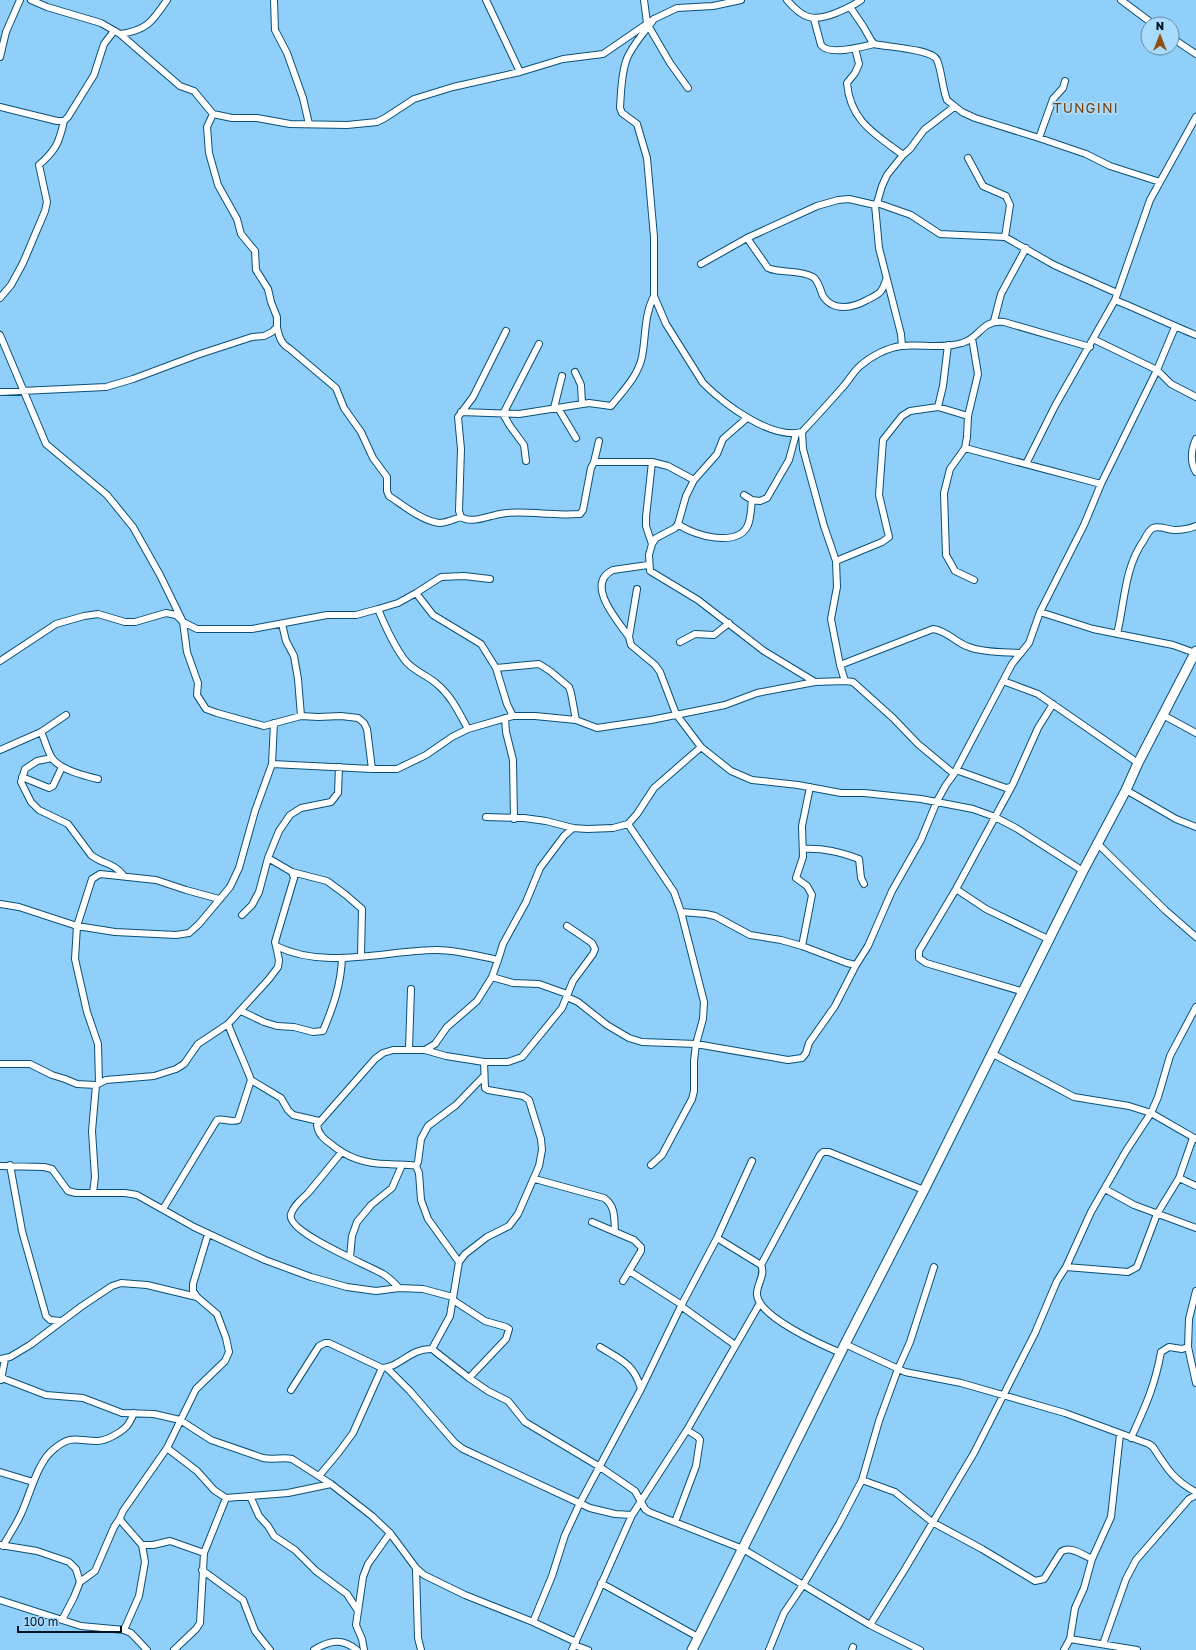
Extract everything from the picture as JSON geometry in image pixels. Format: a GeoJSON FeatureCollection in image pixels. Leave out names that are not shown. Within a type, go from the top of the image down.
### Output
{"type":"FeatureCollection","features":[{"type":"Feature","properties":{"kind":"main road"},"geometry":{"type":"LineString","coordinates":[[692,1650],[993,1054],[1083,871],[1126,790],[1138,763],[1195,657]]}},
{"type":"Feature","properties":{"kind":"street"},"geometry":{"type":"LineString","coordinates":[[0,58],[6,32],[20,0]]}},
{"type":"Feature","properties":{"kind":"street"},"geometry":{"type":"LineString","coordinates":[[31,0],[47,7],[101,23],[117,32],[180,86],[194,91],[213,114],[232,118],[257,118],[290,124],[347,125],[377,122],[391,115],[414,99],[453,87],[520,72],[563,59],[603,54],[648,25]]}},
{"type":"Feature","properties":{"kind":"street"},"geometry":{"type":"LineString","coordinates":[[47,7],[48,0]]}},
{"type":"Feature","properties":{"kind":"street"},"geometry":{"type":"LineString","coordinates":[[0,298],[12,285],[45,211],[47,202],[39,165],[51,154],[59,142],[64,121],[94,76],[104,44],[117,32],[133,32],[143,28],[159,12],[167,0]]}},
{"type":"Feature","properties":{"kind":"street"},"geometry":{"type":"LineString","coordinates":[[274,0],[275,30],[287,53],[303,98],[309,124]]}},
{"type":"Feature","properties":{"kind":"street"},"geometry":{"type":"LineString","coordinates":[[486,0],[520,72]]}},
{"type":"Feature","properties":{"kind":"street"},"geometry":{"type":"LineString","coordinates":[[644,0],[648,25],[670,63],[688,88]]}},
{"type":"Feature","properties":{"kind":"street"},"geometry":{"type":"LineString","coordinates":[[741,0],[713,6],[677,8],[654,19],[648,25],[626,60],[623,72],[620,108],[622,113],[637,124],[647,158],[654,237],[654,296],[666,324],[703,383],[710,390],[747,418],[778,431],[799,433]]}},
{"type":"Feature","properties":{"kind":"street"},"geometry":{"type":"LineString","coordinates":[[787,0],[795,10],[814,19],[822,18],[850,7],[861,0]]}},
{"type":"Feature","properties":{"kind":"street"},"geometry":{"type":"LineString","coordinates":[[1121,0],[1142,16]]}},
{"type":"Feature","properties":{"kind":"street"},"geometry":{"type":"LineString","coordinates":[[850,7],[874,44]]}},
{"type":"Feature","properties":{"kind":"street"},"geometry":{"type":"LineString","coordinates":[[814,19],[822,48],[834,50],[874,44],[923,52],[934,56],[938,63],[946,98],[954,107],[975,118],[1086,154],[1110,166],[1160,182]]}},
{"type":"Feature","properties":{"kind":"street"},"geometry":{"type":"LineString","coordinates":[[1180,43],[1196,54]]}},
{"type":"Feature","properties":{"kind":"street"},"geometry":{"type":"LineString","coordinates":[[855,48],[859,64],[855,73],[847,83],[848,94],[856,114],[871,131],[902,155]]}},
{"type":"Feature","properties":{"kind":"street"},"geometry":{"type":"LineString","coordinates":[[1039,138],[1053,99],[1063,88],[1065,81]]}},
{"type":"Feature","properties":{"kind":"street"},"geometry":{"type":"LineString","coordinates":[[0,107],[57,121],[64,121]]}},
{"type":"Feature","properties":{"kind":"street"},"geometry":{"type":"LineString","coordinates":[[902,346],[901,334],[879,248],[876,204],[887,175],[902,155],[910,149],[924,130],[954,107]]}},
{"type":"Feature","properties":{"kind":"street"},"geometry":{"type":"LineString","coordinates":[[213,114],[207,127],[209,153],[212,166],[218,185],[237,219],[241,234],[255,251],[256,270],[268,289],[277,317],[279,338],[283,345],[290,349],[336,388],[344,408],[361,432],[374,458],[387,477],[387,491],[390,496],[415,514],[438,523],[461,517],[464,519],[476,520],[501,513],[519,512],[580,514],[599,440]]}},
{"type":"Feature","properties":{"kind":"street"},"geometry":{"type":"LineString","coordinates":[[1026,464],[1055,406],[1090,347],[1115,300],[1150,200],[1196,117]]}},
{"type":"Feature","properties":{"kind":"street"},"geometry":{"type":"LineString","coordinates":[[968,158],[983,186],[1006,196],[1010,205],[1006,238]]}},
{"type":"Feature","properties":{"kind":"street"},"geometry":{"type":"LineString","coordinates":[[702,264],[747,238],[817,206],[838,200],[848,199],[876,204],[911,215],[940,234],[1006,238],[1054,265],[1117,294]]}},
{"type":"Feature","properties":{"kind":"street"},"geometry":{"type":"LineString","coordinates":[[747,238],[768,268],[812,276],[816,279],[824,297],[831,304],[837,306],[856,306],[880,294],[886,280]]}},
{"type":"Feature","properties":{"kind":"street"},"geometry":{"type":"LineString","coordinates":[[994,321],[1001,294],[1026,248]]}},
{"type":"Feature","properties":{"kind":"street"},"geometry":{"type":"LineString","coordinates":[[461,412],[519,414],[582,404],[611,406],[630,382],[641,358],[647,311],[654,296]]}},
{"type":"Feature","properties":{"kind":"street"},"geometry":{"type":"LineString","coordinates":[[1115,300],[1196,335]]}},
{"type":"Feature","properties":{"kind":"street"},"geometry":{"type":"LineString","coordinates":[[744,495],[752,500],[760,501],[767,498],[789,460],[799,433],[860,366],[878,353],[902,346],[948,345],[963,343],[972,338],[987,324],[994,321],[1004,322],[1090,347]]}},
{"type":"Feature","properties":{"kind":"street"},"geometry":{"type":"LineString","coordinates":[[0,392],[106,387],[133,380],[197,355],[252,337],[264,336],[272,332],[277,327]]}},
{"type":"Feature","properties":{"kind":"street"},"geometry":{"type":"LineString","coordinates":[[492,977],[513,983],[539,984],[567,996],[578,1002],[607,1025],[629,1038],[642,1042],[696,1044],[788,1060],[802,1058],[806,1054],[810,1043],[835,1006],[856,965],[868,946],[892,891],[921,840],[937,801],[955,772],[1002,681],[1012,664],[1030,643],[1040,612],[1084,525],[1101,484],[1157,370],[1175,327]]}},
{"type":"Feature","properties":{"kind":"street"},"geometry":{"type":"LineString","coordinates":[[461,517],[459,511],[461,449],[458,417],[473,397],[506,331]]}},
{"type":"Feature","properties":{"kind":"street"},"geometry":{"type":"LineString","coordinates":[[0,335],[46,444],[107,494],[133,527],[160,575],[183,622],[187,652],[198,683],[197,695],[206,709],[217,714],[264,726],[301,716],[318,718],[341,716],[358,718],[364,723],[367,729],[372,769]]}},
{"type":"Feature","properties":{"kind":"street"},"geometry":{"type":"LineString","coordinates":[[972,338],[978,374],[968,416],[967,437],[964,448],[950,469],[946,480],[944,493],[946,555],[955,571],[974,580]]}},
{"type":"Feature","properties":{"kind":"street"},"geometry":{"type":"LineString","coordinates":[[1093,339],[1157,370],[1172,384],[1196,397]]}},
{"type":"Feature","properties":{"kind":"street"},"geometry":{"type":"LineString","coordinates":[[503,414],[539,344]]}},
{"type":"Feature","properties":{"kind":"street"},"geometry":{"type":"LineString","coordinates":[[938,407],[943,386],[948,345]]}},
{"type":"Feature","properties":{"kind":"street"},"geometry":{"type":"LineString","coordinates":[[575,372],[581,385],[582,404]]}},
{"type":"Feature","properties":{"kind":"street"},"geometry":{"type":"LineString","coordinates":[[562,376],[556,408],[576,438]]}},
{"type":"Feature","properties":{"kind":"street"},"geometry":{"type":"LineString","coordinates":[[836,561],[882,542],[889,537],[878,495],[883,440],[902,416],[910,411],[938,407],[968,416]]}},
{"type":"Feature","properties":{"kind":"street"},"geometry":{"type":"LineString","coordinates":[[503,414],[524,444],[526,461]]}},
{"type":"Feature","properties":{"kind":"street"},"geometry":{"type":"LineString","coordinates":[[747,418],[723,439],[717,454],[694,480],[686,496],[678,524],[675,528],[656,538],[648,554],[648,565],[652,574],[698,600],[764,651],[815,682]]}},
{"type":"Feature","properties":{"kind":"street"},"geometry":{"type":"LineString","coordinates":[[799,433],[824,526],[836,561],[837,587],[831,619],[840,665],[845,681]]}},
{"type":"Feature","properties":{"kind":"street"},"geometry":{"type":"LineString","coordinates":[[1196,439],[1193,446],[1192,464],[1196,472]]}},
{"type":"Feature","properties":{"kind":"street"},"geometry":{"type":"LineString","coordinates":[[964,448],[1101,484]]}},
{"type":"Feature","properties":{"kind":"street"},"geometry":{"type":"LineString","coordinates":[[594,462],[652,462],[668,466],[694,480]]}},
{"type":"Feature","properties":{"kind":"street"},"geometry":{"type":"LineString","coordinates":[[652,462],[646,517],[646,526],[652,544]]}},
{"type":"Feature","properties":{"kind":"street"},"geometry":{"type":"LineString","coordinates":[[678,524],[683,528],[710,538],[728,538],[741,534],[748,526],[752,500]]}},
{"type":"Feature","properties":{"kind":"street"},"geometry":{"type":"LineString","coordinates":[[1117,634],[1122,617],[1126,583],[1137,549],[1155,527],[1174,530],[1189,529],[1196,526]]}},
{"type":"Feature","properties":{"kind":"street"},"geometry":{"type":"LineString","coordinates":[[648,565],[609,571],[602,580],[602,595],[605,603],[629,637],[631,645],[660,672],[676,714],[701,747],[731,771],[752,780],[798,784],[841,792],[864,792],[937,801],[973,809],[995,816],[1083,871]]}},
{"type":"Feature","properties":{"kind":"street"},"geometry":{"type":"LineString","coordinates":[[0,661],[56,624],[84,616],[98,614],[125,622],[135,622],[166,614],[176,615],[183,622],[198,629],[252,629],[327,615],[356,615],[378,609],[398,603],[416,594],[441,577],[464,576],[490,579]]}},
{"type":"Feature","properties":{"kind":"street"},"geometry":{"type":"LineString","coordinates":[[629,637],[636,589]]}},
{"type":"Feature","properties":{"kind":"street"},"geometry":{"type":"LineString","coordinates":[[416,594],[433,615],[481,644],[496,668],[507,704],[513,716]]}},
{"type":"Feature","properties":{"kind":"street"},"geometry":{"type":"LineString","coordinates":[[378,609],[386,630],[404,659],[410,666],[439,685],[454,703],[468,729]]}},
{"type":"Feature","properties":{"kind":"street"},"geometry":{"type":"LineString","coordinates":[[1040,612],[1093,630],[1173,645],[1195,657]]}},
{"type":"Feature","properties":{"kind":"street"},"geometry":{"type":"LineString","coordinates":[[680,642],[695,634],[714,635],[729,623]]}},
{"type":"Feature","properties":{"kind":"street"},"geometry":{"type":"LineString","coordinates":[[282,624],[286,642],[294,656],[298,679],[301,716]]}},
{"type":"Feature","properties":{"kind":"street"},"geometry":{"type":"LineString","coordinates":[[840,665],[934,629],[942,630],[969,647],[991,651],[1022,653]]}},
{"type":"Feature","properties":{"kind":"street"},"geometry":{"type":"LineString","coordinates":[[496,668],[539,664],[550,671],[569,687],[576,720]]}},
{"type":"Feature","properties":{"kind":"street"},"geometry":{"type":"LineString","coordinates":[[272,764],[397,769],[426,755],[452,737],[468,729],[513,716],[535,716],[576,720],[597,728],[651,720],[725,705],[757,694],[815,682],[845,681],[853,682],[893,718],[918,744],[955,772],[1006,788],[1013,784]]}},
{"type":"Feature","properties":{"kind":"street"},"geometry":{"type":"LineString","coordinates":[[1002,681],[1038,694],[1138,763]]}},
{"type":"Feature","properties":{"kind":"street"},"geometry":{"type":"LineString","coordinates":[[1024,992],[926,963],[919,958],[919,950],[956,889],[1013,784],[1038,728],[1053,704]]}},
{"type":"Feature","properties":{"kind":"street"},"geometry":{"type":"LineString","coordinates":[[0,750],[41,732],[66,715]]}},
{"type":"Feature","properties":{"kind":"street"},"geometry":{"type":"LineString","coordinates":[[1164,715],[1196,733]]}},
{"type":"Feature","properties":{"kind":"street"},"geometry":{"type":"LineString","coordinates":[[505,718],[506,732],[513,760],[514,819]]}},
{"type":"Feature","properties":{"kind":"street"},"geometry":{"type":"LineString","coordinates":[[0,904],[19,907],[77,926],[115,932],[176,935],[189,933],[199,924],[230,887],[239,868],[255,812],[272,764],[274,723]]}},
{"type":"Feature","properties":{"kind":"street"},"geometry":{"type":"LineString","coordinates":[[41,732],[52,758],[62,767],[82,776],[98,779]]}},
{"type":"Feature","properties":{"kind":"street"},"geometry":{"type":"LineString","coordinates":[[486,816],[514,819],[524,818],[546,821],[573,828],[587,829],[613,828],[628,824],[637,814],[654,788],[701,747]]}},
{"type":"Feature","properties":{"kind":"street"},"geometry":{"type":"LineString","coordinates":[[52,758],[30,765],[25,769],[21,782],[31,802],[39,810],[68,824],[91,855],[96,859],[117,868],[124,876]]}},
{"type":"Feature","properties":{"kind":"street"},"geometry":{"type":"LineString","coordinates":[[22,776],[49,788],[53,786],[62,767]]}},
{"type":"Feature","properties":{"kind":"street"},"geometry":{"type":"LineString","coordinates":[[242,915],[252,905],[258,892],[268,858],[279,831],[290,815],[302,808],[331,802],[336,797],[338,793],[340,767]]}},
{"type":"Feature","properties":{"kind":"street"},"geometry":{"type":"LineString","coordinates":[[802,946],[812,903],[812,895],[807,886],[796,878],[803,857],[802,826],[810,787]]}},
{"type":"Feature","properties":{"kind":"street"},"geometry":{"type":"LineString","coordinates":[[1126,790],[1176,819],[1196,828]]}},
{"type":"Feature","properties":{"kind":"street"},"geometry":{"type":"LineString","coordinates":[[628,824],[674,892],[681,912],[704,1002],[703,1019],[696,1044],[694,1061],[694,1091],[692,1099],[662,1155],[652,1165]]}},
{"type":"Feature","properties":{"kind":"street"},"geometry":{"type":"LineString","coordinates":[[425,1050],[435,1044],[447,1027],[477,1001],[492,977],[503,944],[526,902],[540,868],[564,836],[573,828]]}},
{"type":"Feature","properties":{"kind":"street"},"geometry":{"type":"LineString","coordinates":[[1098,844],[1165,910],[1196,937]]}},
{"type":"Feature","properties":{"kind":"street"},"geometry":{"type":"LineString","coordinates":[[803,849],[819,848],[842,852],[859,860],[861,878],[864,884]]}},
{"type":"Feature","properties":{"kind":"street"},"geometry":{"type":"LineString","coordinates":[[268,858],[292,872],[327,881],[362,909],[361,956]]}},
{"type":"Feature","properties":{"kind":"street"},"geometry":{"type":"LineString","coordinates":[[0,1064],[30,1064],[52,1075],[77,1084],[98,1084],[106,1080],[154,1076],[176,1069],[184,1064],[198,1044],[228,1024],[241,1011],[278,967],[279,960],[275,942],[294,878],[292,872]]}},
{"type":"Feature","properties":{"kind":"street"},"geometry":{"type":"LineString","coordinates":[[93,1193],[95,1177],[92,1131],[98,1084],[98,1044],[87,1012],[75,959],[77,926],[92,879],[100,874],[156,880],[219,900]]}},
{"type":"Feature","properties":{"kind":"street"},"geometry":{"type":"LineString","coordinates":[[956,889],[986,909],[1050,940]]}},
{"type":"Feature","properties":{"kind":"street"},"geometry":{"type":"LineString","coordinates":[[681,912],[715,916],[750,934],[802,946],[856,965]]}},
{"type":"Feature","properties":{"kind":"street"},"geometry":{"type":"LineString","coordinates":[[416,1166],[376,1164],[341,1153],[318,1131],[317,1125],[375,1059],[383,1053],[393,1050],[425,1050],[446,1056],[484,1062],[508,1062],[522,1057],[562,1008],[573,981],[595,949],[592,943],[567,926]]}},
{"type":"Feature","properties":{"kind":"street"},"geometry":{"type":"LineString","coordinates":[[276,946],[287,952],[315,957],[342,958],[436,950],[476,955],[498,960]]}},
{"type":"Feature","properties":{"kind":"street"},"geometry":{"type":"LineString","coordinates":[[241,1011],[264,1022],[278,1026],[294,1027],[313,1032],[323,1031],[336,999],[341,976],[342,958]]}},
{"type":"Feature","properties":{"kind":"street"},"geometry":{"type":"LineString","coordinates":[[409,1050],[411,989]]}},
{"type":"Feature","properties":{"kind":"street"},"geometry":{"type":"LineString","coordinates":[[870,1625],[905,1570],[974,1453],[1035,1333],[1057,1281],[1066,1267],[1091,1212],[1126,1151],[1151,1113],[1158,1097],[1170,1056],[1196,1007]]}},
{"type":"Feature","properties":{"kind":"street"},"geometry":{"type":"LineString","coordinates":[[163,1209],[217,1120],[238,1120],[251,1080],[243,1057],[228,1024]]}},
{"type":"Feature","properties":{"kind":"street"},"geometry":{"type":"LineString","coordinates":[[993,1054],[1074,1097],[1129,1106],[1151,1113],[1194,1138],[1179,1178],[1157,1214],[1141,1261],[1137,1267],[1133,1271],[1128,1272],[1066,1267]]}},
{"type":"Feature","properties":{"kind":"street"},"geometry":{"type":"LineString","coordinates":[[432,1349],[450,1316],[459,1262],[465,1254],[487,1237],[509,1226],[518,1214],[535,1179],[542,1150],[541,1139],[529,1100],[523,1096],[488,1090],[484,1085],[484,1062]]}},
{"type":"Feature","properties":{"kind":"street"},"geometry":{"type":"LineString","coordinates":[[459,1262],[428,1219],[421,1200],[419,1173],[416,1166],[418,1162],[421,1139],[428,1126],[456,1105],[484,1076]]}},
{"type":"Feature","properties":{"kind":"street"},"geometry":{"type":"LineString","coordinates":[[251,1080],[281,1098],[288,1110],[293,1115],[319,1121]]}},
{"type":"Feature","properties":{"kind":"street"},"geometry":{"type":"LineString","coordinates":[[924,1190],[830,1152],[823,1152],[761,1265],[763,1273],[758,1285],[757,1295],[760,1303],[779,1321],[809,1339],[843,1349],[898,1369],[960,1383],[1065,1413],[1153,1447],[1170,1474],[1196,1494],[1189,1499],[1136,1560],[1126,1579],[1102,1644]]}},
{"type":"Feature","properties":{"kind":"street"},"geometry":{"type":"LineString","coordinates":[[341,1153],[295,1206],[290,1219],[298,1229],[311,1238],[384,1275],[399,1288]]}},
{"type":"Feature","properties":{"kind":"street"},"geometry":{"type":"LineString","coordinates":[[532,1622],[552,1576],[565,1535],[580,1503],[641,1389],[681,1306],[717,1238],[752,1160]]}},
{"type":"Feature","properties":{"kind":"street"},"geometry":{"type":"LineString","coordinates":[[10,1165],[22,1231],[46,1316],[50,1320],[61,1321]]}},
{"type":"Feature","properties":{"kind":"street"},"geometry":{"type":"LineString","coordinates":[[0,1166],[10,1165],[44,1167],[52,1169],[68,1191],[125,1193],[137,1195],[208,1234],[265,1260],[311,1277],[348,1287],[376,1291],[399,1288],[423,1289],[453,1298],[485,1321],[509,1329],[506,1339],[469,1378]]}},
{"type":"Feature","properties":{"kind":"street"},"geometry":{"type":"LineString","coordinates":[[350,1257],[352,1236],[357,1222],[371,1204],[392,1188],[402,1165]]}},
{"type":"Feature","properties":{"kind":"street"},"geometry":{"type":"LineString","coordinates":[[1179,1178],[1196,1186]]}},
{"type":"Feature","properties":{"kind":"street"},"geometry":{"type":"LineString","coordinates":[[535,1179],[604,1198],[610,1202],[614,1212],[615,1232]]}},
{"type":"Feature","properties":{"kind":"street"},"geometry":{"type":"LineString","coordinates":[[1105,1189],[1134,1205],[1196,1228]]}},
{"type":"Feature","properties":{"kind":"street"},"geometry":{"type":"LineString","coordinates":[[592,1222],[634,1240],[641,1247],[641,1251],[623,1281]]}},
{"type":"Feature","properties":{"kind":"street"},"geometry":{"type":"LineString","coordinates":[[62,1620],[80,1582],[95,1571],[114,1527],[130,1499],[167,1448],[196,1389],[225,1361],[229,1352],[226,1338],[217,1314],[197,1297],[193,1291],[193,1284],[208,1234]]}},
{"type":"Feature","properties":{"kind":"street"},"geometry":{"type":"LineString","coordinates":[[717,1238],[761,1265]]}},
{"type":"Feature","properties":{"kind":"street"},"geometry":{"type":"LineString","coordinates":[[769,1650],[784,1613],[803,1585],[839,1524],[862,1480],[879,1421],[898,1369],[910,1342],[934,1268]]}},
{"type":"Feature","properties":{"kind":"street"},"geometry":{"type":"LineString","coordinates":[[629,1271],[735,1345]]}},
{"type":"Feature","properties":{"kind":"street"},"geometry":{"type":"LineString","coordinates":[[197,1297],[147,1285],[121,1283],[112,1286],[61,1321],[30,1345],[10,1357],[2,1359],[1,1380],[46,1395],[83,1398],[113,1411],[154,1414],[180,1420],[211,1440],[263,1458],[272,1460],[287,1458],[292,1459],[331,1484],[372,1516],[390,1534],[416,1568],[424,1575],[447,1587],[532,1622],[574,1646],[588,1650]]}},
{"type":"Feature","properties":{"kind":"street"},"geometry":{"type":"LineString","coordinates":[[1196,1291],[1189,1319],[1188,1347],[1196,1381]]}},
{"type":"Feature","properties":{"kind":"street"},"geometry":{"type":"LineString","coordinates":[[574,1646],[632,1515],[687,1430],[760,1303]]}},
{"type":"Feature","properties":{"kind":"street"},"geometry":{"type":"LineString","coordinates":[[291,1390],[319,1346],[329,1343],[385,1368],[410,1392],[462,1449],[590,1508],[615,1514],[632,1515]]}},
{"type":"Feature","properties":{"kind":"street"},"geometry":{"type":"LineString","coordinates":[[1131,1438],[1150,1397],[1156,1379],[1161,1352],[1169,1347],[1182,1349],[1188,1347]]}},
{"type":"Feature","properties":{"kind":"street"},"geometry":{"type":"LineString","coordinates":[[600,1348],[634,1370],[641,1389]]}},
{"type":"Feature","properties":{"kind":"street"},"geometry":{"type":"LineString","coordinates":[[319,1476],[353,1433],[385,1368],[412,1353],[425,1349],[432,1349],[469,1378],[488,1391],[508,1401],[525,1422],[600,1467],[635,1491],[645,1509],[649,1512],[743,1549],[870,1625],[920,1650]]}},
{"type":"Feature","properties":{"kind":"street"},"geometry":{"type":"LineString","coordinates":[[80,1582],[76,1569],[69,1562],[37,1551],[1,1545],[21,1515],[33,1482],[42,1464],[53,1449],[66,1441],[76,1438],[97,1441],[107,1439],[127,1426],[134,1413]]}},
{"type":"Feature","properties":{"kind":"street"},"geometry":{"type":"LineString","coordinates":[[674,1522],[696,1466],[700,1440],[687,1430]]}},
{"type":"Feature","properties":{"kind":"street"},"geometry":{"type":"LineString","coordinates":[[1064,1650],[1070,1639],[1075,1608],[1084,1588],[1092,1559],[1111,1517],[1120,1434]]}},
{"type":"Feature","properties":{"kind":"street"},"geometry":{"type":"LineString","coordinates":[[167,1448],[197,1471],[214,1490],[226,1498],[288,1493],[331,1484]]}},
{"type":"Feature","properties":{"kind":"street"},"geometry":{"type":"LineString","coordinates":[[0,1472],[33,1482]]}},
{"type":"Feature","properties":{"kind":"street"},"geometry":{"type":"LineString","coordinates":[[862,1480],[895,1492],[932,1522],[982,1549],[1035,1582],[1044,1579],[1064,1549],[1069,1549],[1092,1559]]}},
{"type":"Feature","properties":{"kind":"street"},"geometry":{"type":"LineString","coordinates":[[250,1496],[259,1516],[274,1536],[294,1550],[316,1571],[347,1594],[358,1611]]}},
{"type":"Feature","properties":{"kind":"street"},"geometry":{"type":"LineString","coordinates":[[174,1650],[196,1629],[200,1623],[204,1553],[226,1498]]}},
{"type":"Feature","properties":{"kind":"street"},"geometry":{"type":"LineString","coordinates":[[120,1518],[142,1546],[145,1562],[140,1590],[124,1630]]}},
{"type":"Feature","properties":{"kind":"street"},"geometry":{"type":"LineString","coordinates":[[364,1650],[362,1639],[356,1625],[363,1577],[368,1564],[390,1534]]}},
{"type":"Feature","properties":{"kind":"street"},"geometry":{"type":"LineString","coordinates":[[142,1546],[170,1541],[204,1553]]}},
{"type":"Feature","properties":{"kind":"street"},"geometry":{"type":"LineString","coordinates":[[416,1568],[418,1638],[421,1650]]}},
{"type":"Feature","properties":{"kind":"street"},"geometry":{"type":"LineString","coordinates":[[202,1570],[243,1600],[254,1631],[270,1650]]}},
{"type":"Feature","properties":{"kind":"street"},"geometry":{"type":"LineString","coordinates":[[601,1583],[698,1637]]}},
{"type":"Feature","properties":{"kind":"street"},"geometry":{"type":"LineString","coordinates":[[0,1600],[81,1626],[124,1630],[131,1633],[147,1650]]}},
{"type":"Feature","properties":{"kind":"street"},"geometry":{"type":"LineString","coordinates":[[1070,1639],[1137,1650]]}},
{"type":"Feature","properties":{"kind":"street"},"geometry":{"type":"LineString","coordinates":[[314,1650],[321,1645],[336,1641],[348,1643],[357,1650]]}},
{"type":"Feature","properties":{"kind":"district","name":"TUNGINI"},"geometry":{"type":"Point","coordinates":[1086,107]}}]}
